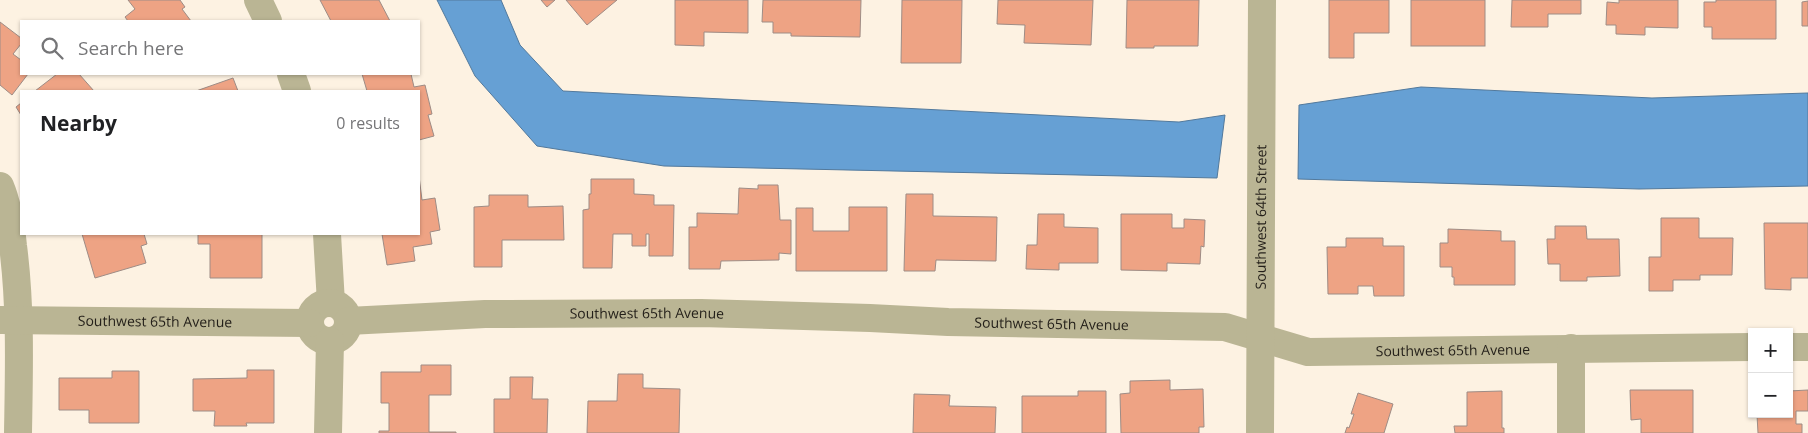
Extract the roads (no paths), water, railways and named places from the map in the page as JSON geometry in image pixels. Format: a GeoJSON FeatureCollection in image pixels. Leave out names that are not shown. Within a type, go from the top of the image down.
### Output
{"type":"FeatureCollection","features":[{"type":"Feature","properties":{"kind":"street"},"geometry":{"type":"LineString","coordinates":[[258,0],[268,20]]}},
{"type":"Feature","properties":{"kind":"street","name":"Southwest 64th Street"},"geometry":{"type":"LineString","coordinates":[[1260,433],[1262,0]]}},
{"type":"Feature","properties":{"kind":"street"},"geometry":{"type":"LineString","coordinates":[[291,75],[297,90]]}},
{"type":"Feature","properties":{"kind":"street"},"geometry":{"type":"LineString","coordinates":[[0,186],[9,214],[17,284],[9,320],[18,433]]}},
{"type":"Feature","properties":{"kind":"street"},"geometry":{"type":"LineString","coordinates":[[327,235],[336,322],[328,433]]}},
{"type":"Feature","properties":{"kind":"street","name":"Southwest 65th Avenue"},"geometry":{"type":"LineString","coordinates":[[9,320],[310,322],[314,334],[320,339],[336,322],[494,314],[700,313],[948,322],[1225,327],[1308,352],[1748,347]]}},
{"type":"Feature","properties":{"kind":"street"},"geometry":{"type":"LineString","coordinates":[[1793,346],[1808,347]]}},
{"type":"Feature","properties":{"kind":"street"},"geometry":{"type":"LineString","coordinates":[[1571,348],[1571,433]]}},
{"type":"Feature","properties":{"kind":"water"},"geometry":{"type":"Polygon","coordinates":[[[437,0],[501,0],[520,45],[563,91],[1179,122],[1225,115],[1217,178],[664,166],[537,146],[475,76],[437,0]]]}},
{"type":"Feature","properties":{"kind":"water"},"geometry":{"type":"Polygon","coordinates":[[[1421,87],[1652,98],[1808,93],[1808,186],[1639,189],[1298,179],[1299,105],[1421,87]]]}}]}
